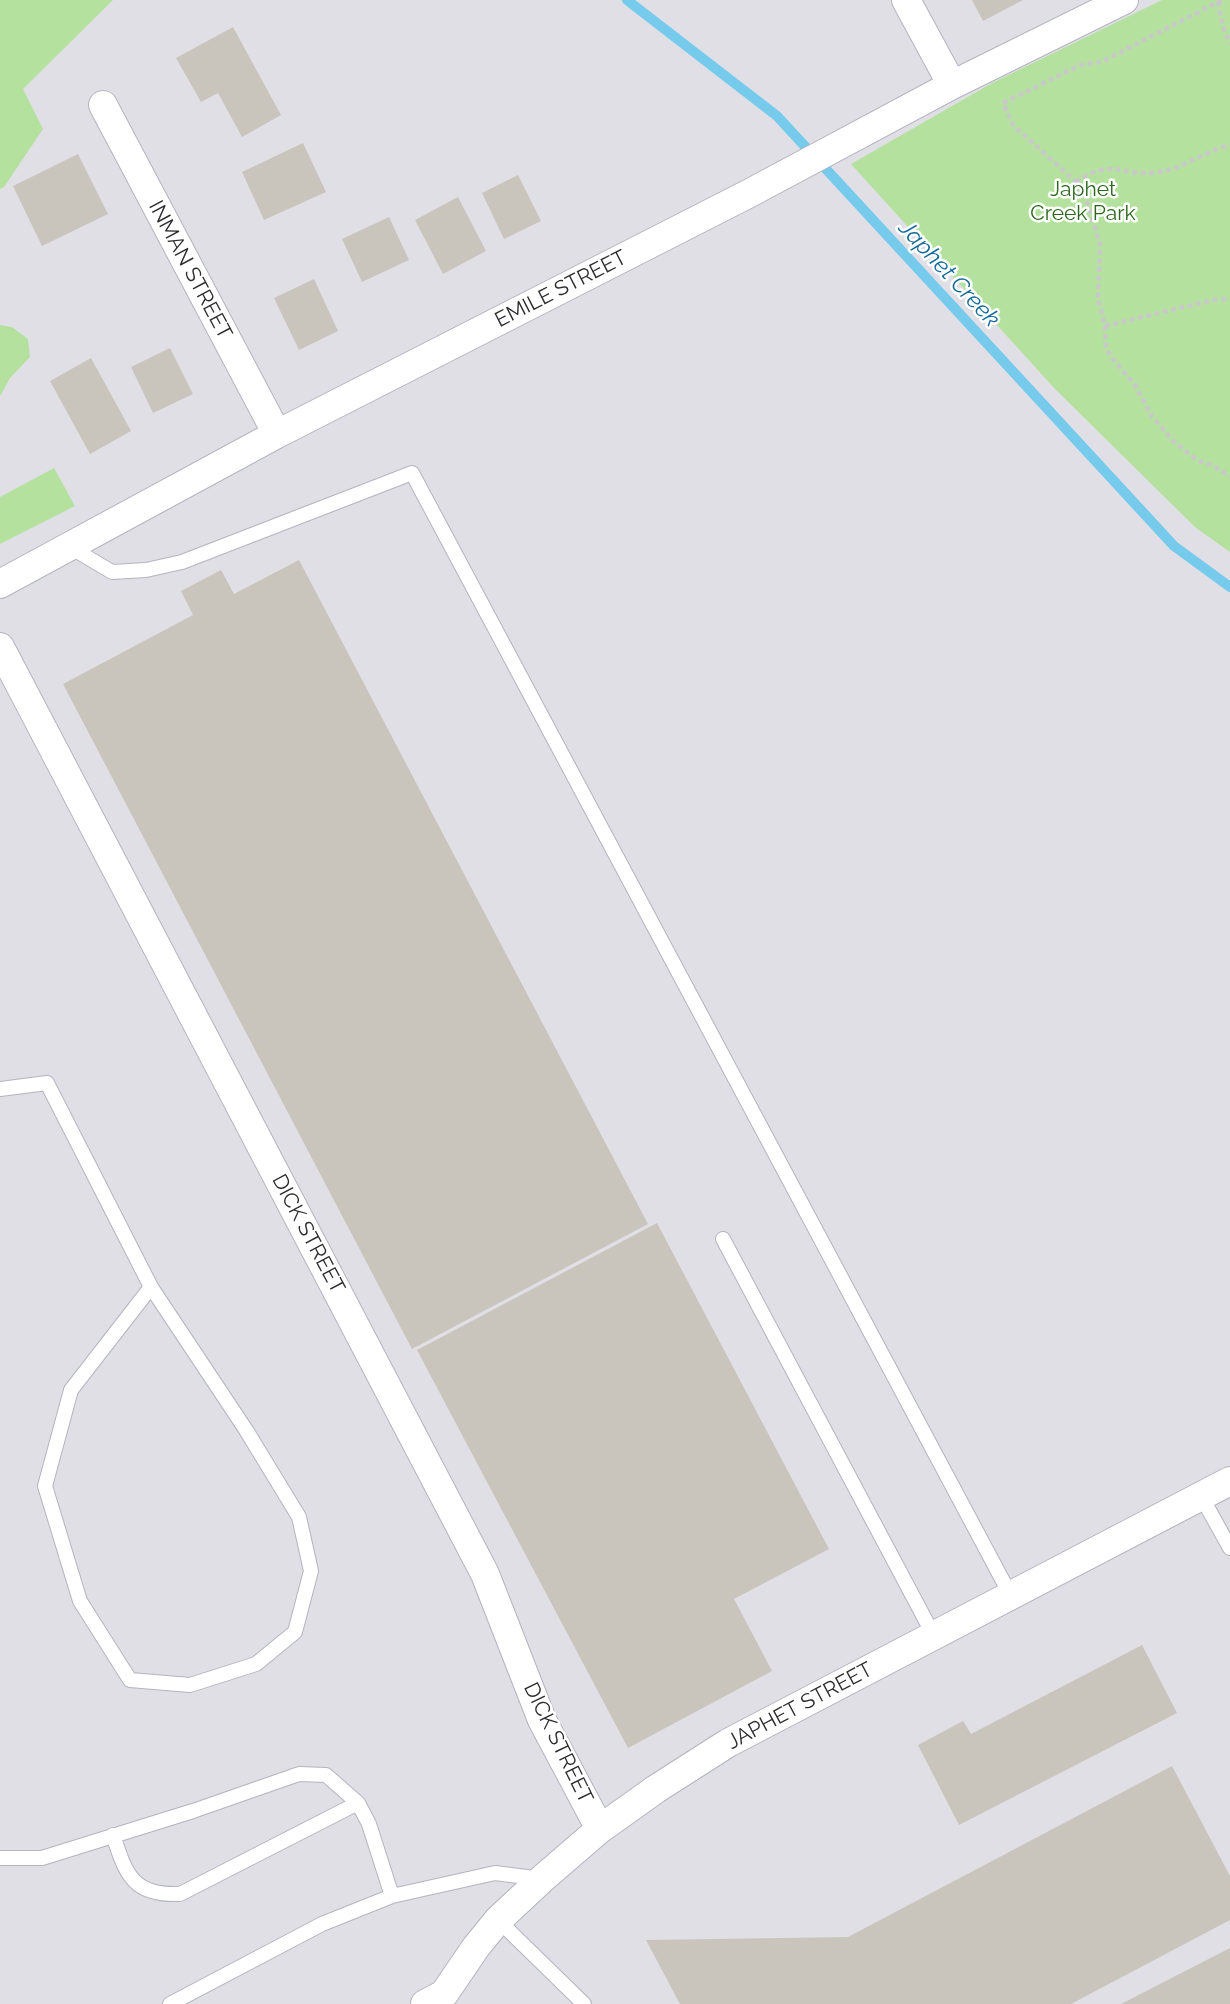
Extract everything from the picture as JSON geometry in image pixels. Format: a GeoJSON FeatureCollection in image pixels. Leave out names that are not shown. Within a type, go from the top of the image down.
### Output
{"type":"FeatureCollection","features":[{"type":"Feature","properties":{"kind":"street"},"geometry":{"type":"LineString","coordinates":[[906,0],[952,85]]}},
{"type":"Feature","properties":{"kind":"street","name":"EMILE STREET"},"geometry":{"type":"LineString","coordinates":[[0,584],[277,434],[748,194],[952,85],[1124,0]]}},
{"type":"Feature","properties":{"kind":"street","name":"INMAN STREET"},"geometry":{"type":"LineString","coordinates":[[103,105],[277,434]]}},
{"type":"Feature","properties":{"kind":"street","name":"DICK STREET"},"geometry":{"type":"LineString","coordinates":[[0,647],[485,1574],[542,1720],[600,1829]]}},
{"type":"Feature","properties":{"kind":"street","name":"JAPHET STREET"},"geometry":{"type":"LineString","coordinates":[[425,2004],[444,1994],[498,1920],[542,1879],[600,1829],[656,1789],[728,1743],[1230,1481]]}},
{"type":"Feature","properties":{"kind":"lane"},"geometry":{"type":"LineString","coordinates":[[69,547],[112,572],[146,570],[182,562],[412,473],[1011,1596]]}},
{"type":"Feature","properties":{"kind":"lane"},"geometry":{"type":"LineString","coordinates":[[0,1089],[47,1083],[151,1287],[246,1430],[299,1517],[311,1571],[295,1632],[256,1664],[190,1685],[130,1680],[80,1601],[45,1486],[71,1390],[151,1287]]}},
{"type":"Feature","properties":{"kind":"lane"},"geometry":{"type":"LineString","coordinates":[[723,1239],[934,1636]]}},
{"type":"Feature","properties":{"kind":"lane"},"geometry":{"type":"LineString","coordinates":[[1201,1496],[1230,1548]]}},
{"type":"Feature","properties":{"kind":"lane"},"geometry":{"type":"LineString","coordinates":[[0,1858],[42,1858],[193,1811],[299,1774],[326,1775],[358,1803],[369,1824],[392,1896]]}},
{"type":"Feature","properties":{"kind":"lane"},"geometry":{"type":"LineString","coordinates":[[113,1835],[124,1869],[138,1886],[160,1895],[180,1894],[358,1803]]}},
{"type":"Feature","properties":{"kind":"lane"},"geometry":{"type":"LineString","coordinates":[[170,2004],[322,1924],[392,1896],[495,1873],[542,1879]]}},
{"type":"Feature","properties":{"kind":"lane"},"geometry":{"type":"LineString","coordinates":[[498,1920],[584,2004]]}},
{"type":"Feature","properties":{"kind":"path"},"geometry":{"type":"LineString","coordinates":[[1230,44],[1223,27],[1220,1],[1101,62],[1080,65],[1003,103],[1013,125],[1076,182],[1088,204],[1100,244],[1098,299],[1107,348],[1135,385],[1161,429],[1185,452],[1230,477]]}},
{"type":"Feature","properties":{"kind":"path"},"geometry":{"type":"LineString","coordinates":[[1076,182],[1106,167],[1148,173],[1170,169],[1230,145]]}},
{"type":"Feature","properties":{"kind":"path"},"geometry":{"type":"LineString","coordinates":[[1105,326],[1213,300],[1230,299]]}},
{"type":"Feature","properties":{"kind":"shaded area"},"geometry":{"type":"Polygon","coordinates":[[[0,0],[1230,0],[1230,2004],[0,2004],[0,0]]]}},
{"type":"Feature","properties":{"kind":"green space"},"geometry":{"type":"Polygon","coordinates":[[[0,0],[113,0],[23,89],[43,129],[0,189],[0,0]]]}},
{"type":"Feature","properties":{"kind":"green space","name":"Japhet Creek Park"},"geometry":{"type":"Polygon","coordinates":[[[1162,0],[1230,0],[1230,552],[1196,528],[1055,389],[851,164],[992,83],[1162,0]]]}},
{"type":"Feature","properties":{"kind":"green space"},"geometry":{"type":"Polygon","coordinates":[[[0,325],[12,327],[28,339],[30,357],[10,378],[0,396],[0,325]]]}},
{"type":"Feature","properties":{"kind":"green space"},"geometry":{"type":"Polygon","coordinates":[[[54,468],[75,506],[0,544],[0,497],[54,468]]]}},
{"type":"Feature","properties":{"kind":"building"},"geometry":{"type":"Polygon","coordinates":[[[972,0],[1023,0],[983,21],[972,0]]]}},
{"type":"Feature","properties":{"kind":"building"},"geometry":{"type":"Polygon","coordinates":[[[233,27],[281,115],[242,137],[218,93],[201,102],[176,58],[233,27]]]}},
{"type":"Feature","properties":{"kind":"building"},"geometry":{"type":"Polygon","coordinates":[[[303,143],[326,192],[264,220],[242,172],[303,143]]]}},
{"type":"Feature","properties":{"kind":"building"},"geometry":{"type":"Polygon","coordinates":[[[78,154],[108,214],[42,246],[13,186],[78,154]]]}},
{"type":"Feature","properties":{"kind":"building"},"geometry":{"type":"Polygon","coordinates":[[[518,175],[541,221],[504,239],[482,193],[518,175]]]}},
{"type":"Feature","properties":{"kind":"building"},"geometry":{"type":"Polygon","coordinates":[[[458,197],[486,251],[443,274],[415,220],[458,197]]]}},
{"type":"Feature","properties":{"kind":"building"},"geometry":{"type":"Polygon","coordinates":[[[389,217],[409,260],[362,282],[342,239],[389,217]]]}},
{"type":"Feature","properties":{"kind":"building"},"geometry":{"type":"Polygon","coordinates":[[[314,279],[338,331],[299,350],[274,298],[314,279]]]}},
{"type":"Feature","properties":{"kind":"building"},"geometry":{"type":"Polygon","coordinates":[[[170,348],[193,394],[153,413],[131,367],[170,348]]]}},
{"type":"Feature","properties":{"kind":"building"},"geometry":{"type":"Polygon","coordinates":[[[91,358],[131,431],[90,454],[50,381],[91,358]]]}},
{"type":"Feature","properties":{"kind":"building"},"geometry":{"type":"Polygon","coordinates":[[[299,560],[648,1224],[412,1349],[63,684],[193,615],[181,591],[221,570],[234,594],[299,560]]]}},
{"type":"Feature","properties":{"kind":"building"},"geometry":{"type":"Polygon","coordinates":[[[657,1223],[829,1549],[734,1599],[772,1671],[628,1748],[417,1350],[657,1223]]]}},
{"type":"Feature","properties":{"kind":"building"},"geometry":{"type":"Polygon","coordinates":[[[1142,1645],[1177,1713],[959,1825],[918,1745],[963,1721],[971,1734],[1142,1645]]]}},
{"type":"Feature","properties":{"kind":"building"},"geometry":{"type":"Polygon","coordinates":[[[1172,1766],[1230,1876],[1230,1920],[1071,2004],[680,2004],[646,1940],[848,1937],[1172,1766]]]}},
{"type":"Feature","properties":{"kind":"building"},"geometry":{"type":"Polygon","coordinates":[[[1230,1948],[1230,2004],[1121,2004],[1230,1948]]]}},
{"type":"Feature","properties":{"kind":"waterway","name":"Japhet Creek"},"geometry":{"type":"LineString","coordinates":[[627,0],[777,116],[1174,546],[1230,587]]}}]}
